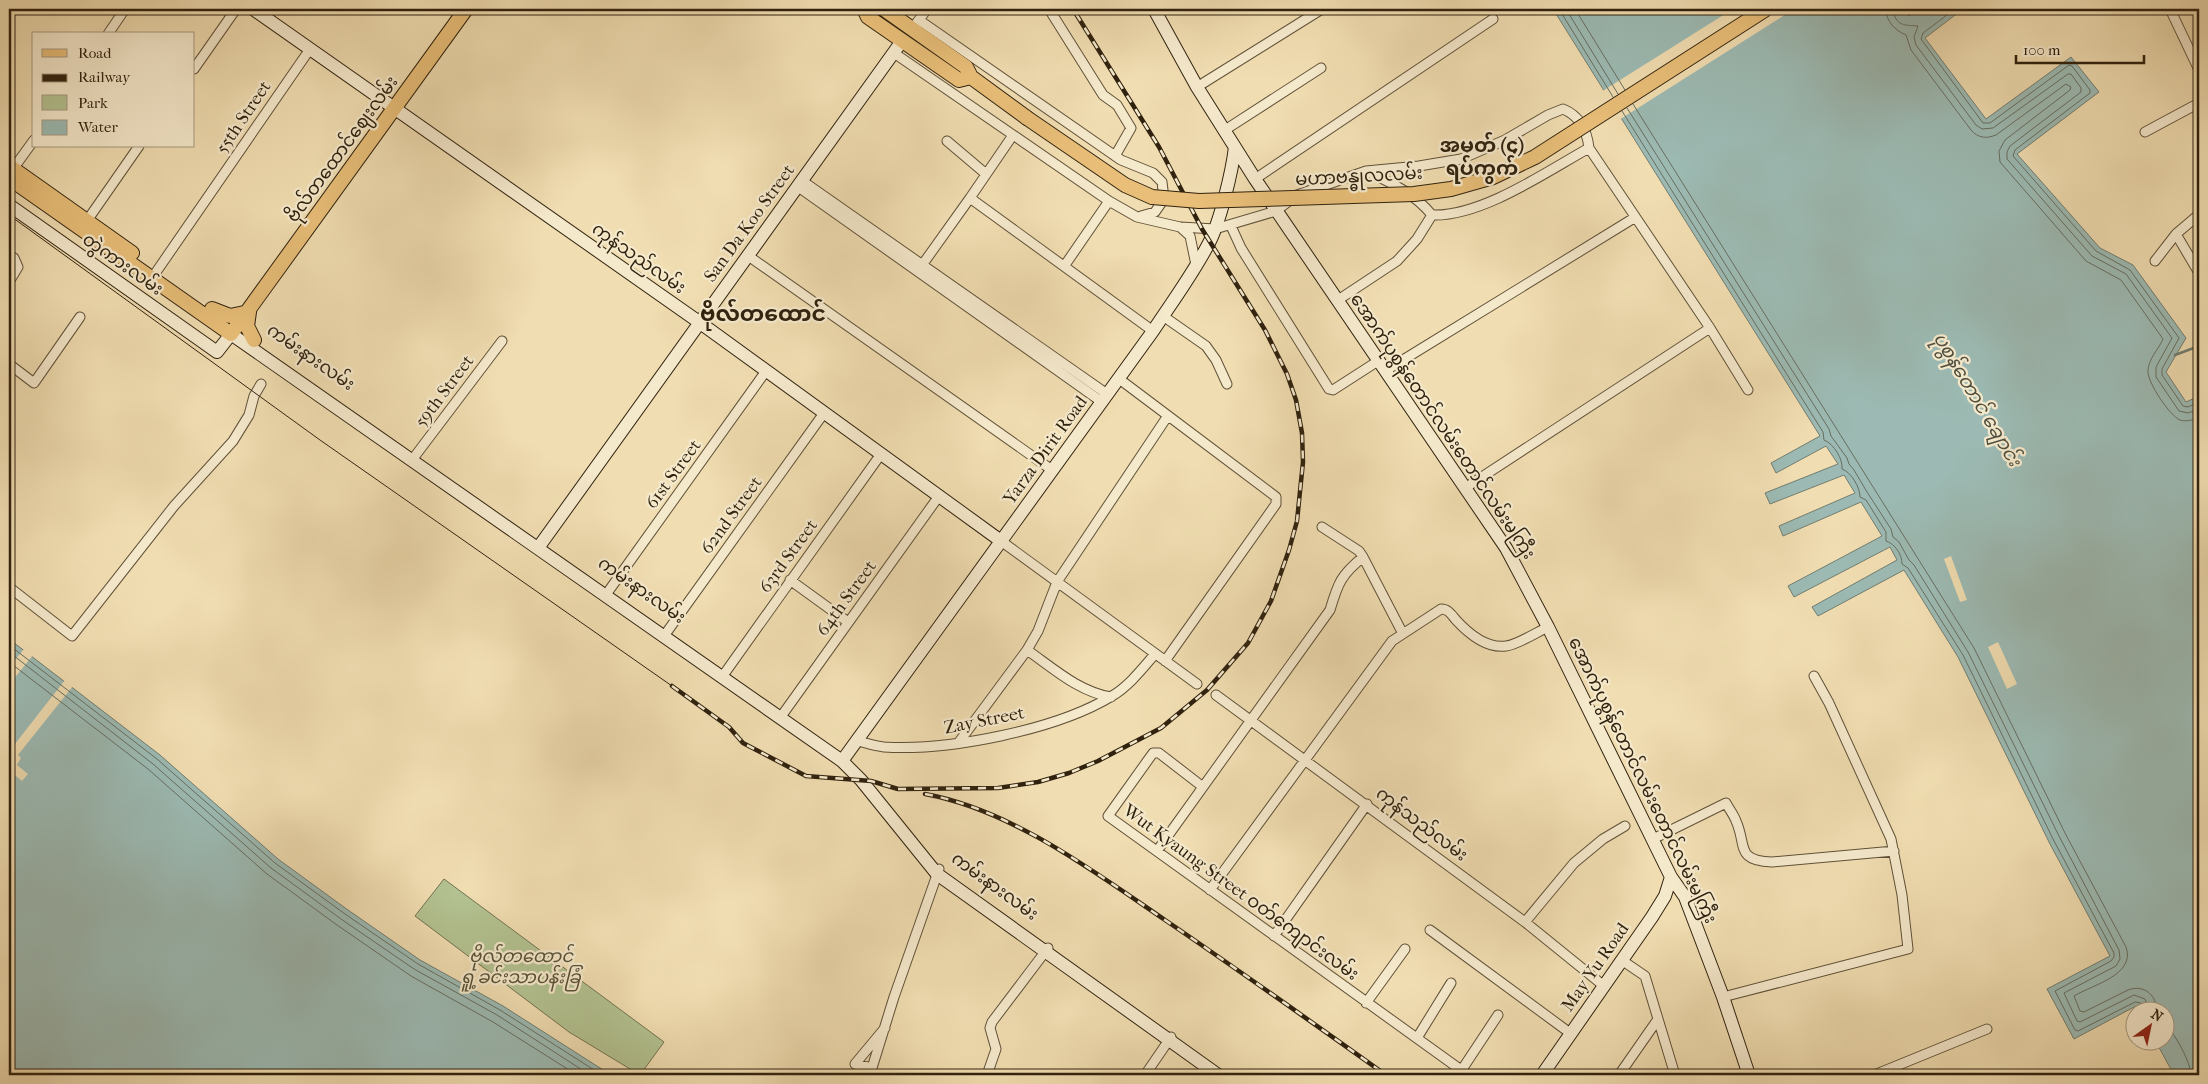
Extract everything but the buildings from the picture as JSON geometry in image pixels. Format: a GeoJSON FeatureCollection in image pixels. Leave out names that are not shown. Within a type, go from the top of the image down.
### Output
{"type":"FeatureCollection","features":[{"type":"Feature","properties":{"kind":"main road","name":"ကုန်သည်လမ်း"},"geometry":{"type":"LineString","coordinates":[[253,9],[699,322],[1001,541]]}},
{"type":"Feature","properties":{"kind":"main road","name":"ဗိုလ်တထောင်ဈေးလမ်း"},"geometry":{"type":"LineString","coordinates":[[234,330],[249,312],[466,9]]}},
{"type":"Feature","properties":{"kind":"main road","name":"မဟာဗန္ဓုလလမ်း"},"geometry":{"type":"LineString","coordinates":[[864,9],[868,17],[959,80],[971,78]]}},
{"type":"Feature","properties":{"kind":"main road","name":"မဟာဗန္ဓုလလမ်း"},"geometry":{"type":"LineString","coordinates":[[884,9],[916,24],[966,67],[971,78],[1125,185],[1152,197],[1199,201],[1414,194],[1451,189],[1493,177],[1535,156],[1766,9]]}},
{"type":"Feature","properties":{"kind":"main road","name":"အောက်ပုစွန်တောင်လမ်းတောင်လမ်းမကြီး"},"geometry":{"type":"LineString","coordinates":[[1154,9],[1197,87],[1254,179],[1506,548],[1548,627],[1671,877],[1685,897],[1723,997],[1749,1075]]}},
{"type":"Feature","properties":{"kind":"main road","name":"San Da Koo Street"},"geometry":{"type":"LineString","coordinates":[[540,545],[902,41]]}},
{"type":"Feature","properties":{"kind":"main road","name":"Yarza Dirit Road"},"geometry":{"type":"LineString","coordinates":[[844,758],[1163,316],[1196,265],[1210,242],[1215,229],[1233,163],[1235,147]]}},
{"type":"Feature","properties":{"kind":"main road","name":"ကမ်းနားလမ်း"},"geometry":{"type":"LineString","coordinates":[[10,172],[844,758],[864,773],[938,872],[1048,949],[1218,1075]]}},
{"type":"Feature","properties":{"kind":"main road","name":"တွဲကားလမ်း"},"geometry":{"type":"LineString","coordinates":[[9,205],[217,352],[234,330]]}},
{"type":"Feature","properties":{"kind":"main road","name":"ကမ်းနားလမ်း"},"geometry":{"type":"LineString","coordinates":[[155,275],[212,309],[234,330],[254,340],[414,457]]}},
{"type":"Feature","properties":{"kind":"main road"},"geometry":{"type":"LineString","coordinates":[[212,309],[230,316],[249,312],[247,326],[254,340]]}},
{"type":"Feature","properties":{"kind":"main road","name":"May Yu Road"},"geometry":{"type":"LineString","coordinates":[[1542,1075],[1570,1033],[1623,961],[1665,896],[1671,877]]}},
{"type":"Feature","properties":{"kind":"main road","name":"ကမ်းနားလမ်း"},"geometry":{"type":"LineString","coordinates":[[1170,1039],[1225,1075]]}},
{"type":"Feature","properties":{"kind":"street"},"geometry":{"type":"LineString","coordinates":[[109,32],[125,9]]}},
{"type":"Feature","properties":{"kind":"street"},"geometry":{"type":"LineString","coordinates":[[195,68],[236,9]]}},
{"type":"Feature","properties":{"kind":"street"},"geometry":{"type":"LineString","coordinates":[[927,9],[916,24],[1115,156],[1153,173],[1162,182],[1165,192],[1161,206],[1155,212],[1138,217]]}},
{"type":"Feature","properties":{"kind":"street"},"geometry":{"type":"LineString","coordinates":[[1049,9],[1103,95],[1117,105],[1131,128],[1115,156]]}},
{"type":"Feature","properties":{"kind":"street"},"geometry":{"type":"LineString","coordinates":[[1197,87],[1322,9]]}},
{"type":"Feature","properties":{"kind":"street"},"geometry":{"type":"LineString","coordinates":[[2170,9],[2199,70]]}},
{"type":"Feature","properties":{"kind":"street"},"geometry":{"type":"LineString","coordinates":[[1254,179],[1492,19]]}},
{"type":"Feature","properties":{"kind":"street","name":"55th Street"},"geometry":{"type":"LineString","coordinates":[[155,275],[310,49]]}},
{"type":"Feature","properties":{"kind":"street"},"geometry":{"type":"LineString","coordinates":[[894,53],[1109,201],[1138,217],[1180,227],[1215,229],[1232,226],[1276,211],[1297,195],[1366,171],[1419,166],[1461,159],[1506,140],[1563,108],[1574,113],[1580,121],[1587,137],[1589,148],[1634,218],[1710,328],[1748,390]]}},
{"type":"Feature","properties":{"kind":"street"},"geometry":{"type":"LineString","coordinates":[[1225,130],[1321,68]]}},
{"type":"Feature","properties":{"kind":"street"},"geometry":{"type":"LineString","coordinates":[[2145,132],[2199,103]]}},
{"type":"Feature","properties":{"kind":"street"},"geometry":{"type":"LineString","coordinates":[[920,268],[1013,135]]}},
{"type":"Feature","properties":{"kind":"street"},"geometry":{"type":"LineString","coordinates":[[947,141],[986,174]]}},
{"type":"Feature","properties":{"kind":"street"},"geometry":{"type":"LineString","coordinates":[[10,172],[32,143]]}},
{"type":"Feature","properties":{"kind":"street"},"geometry":{"type":"LineString","coordinates":[[84,225],[138,148]]}},
{"type":"Feature","properties":{"kind":"street"},"geometry":{"type":"LineString","coordinates":[[1366,171],[1398,186],[1422,202],[1432,215],[1446,216],[1500,197],[1589,148]]}},
{"type":"Feature","properties":{"kind":"street"},"geometry":{"type":"LineString","coordinates":[[799,183],[1104,398]]}},
{"type":"Feature","properties":{"kind":"street"},"geometry":{"type":"LineString","coordinates":[[970,198],[1153,330]]}},
{"type":"Feature","properties":{"kind":"street"},"geometry":{"type":"LineString","coordinates":[[1065,265],[1109,201]]}},
{"type":"Feature","properties":{"kind":"street"},"geometry":{"type":"LineString","coordinates":[[1338,300],[1397,261],[1417,239],[1432,215]]}},
{"type":"Feature","properties":{"kind":"street"},"geometry":{"type":"LineString","coordinates":[[1232,226],[1242,248],[1328,390],[1333,390],[1382,366],[1634,218]]}},
{"type":"Feature","properties":{"kind":"street"},"geometry":{"type":"LineString","coordinates":[[2155,261],[2176,234],[2198,218]]}},
{"type":"Feature","properties":{"kind":"street"},"geometry":{"type":"LineString","coordinates":[[1180,227],[1190,236],[1196,265]]}},
{"type":"Feature","properties":{"kind":"street"},"geometry":{"type":"LineString","coordinates":[[2176,234],[2199,273]]}},
{"type":"Feature","properties":{"kind":"street"},"geometry":{"type":"LineString","coordinates":[[748,254],[1052,470]]}},
{"type":"Feature","properties":{"kind":"street"},"geometry":{"type":"LineString","coordinates":[[9,255],[14,258],[18,267],[9,282]]}},
{"type":"Feature","properties":{"kind":"street"},"geometry":{"type":"LineString","coordinates":[[1163,316],[1206,346],[1216,360],[1227,384]]}},
{"type":"Feature","properties":{"kind":"street"},"geometry":{"type":"LineString","coordinates":[[9,364],[34,383],[80,317]]}},
{"type":"Feature","properties":{"kind":"street"},"geometry":{"type":"LineString","coordinates":[[1466,488],[1710,328]]}},
{"type":"Feature","properties":{"kind":"street","name":"59th Street"},"geometry":{"type":"LineString","coordinates":[[414,457],[502,341]]}},
{"type":"Feature","properties":{"kind":"street","name":"61st Street"},"geometry":{"type":"LineString","coordinates":[[607,593],[766,371]]}},
{"type":"Feature","properties":{"kind":"street"},"geometry":{"type":"LineString","coordinates":[[1118,378],[1167,417],[1269,490],[1276,497],[1276,504],[1165,661]]}},
{"type":"Feature","properties":{"kind":"street"},"geometry":{"type":"LineString","coordinates":[[9,587],[72,636],[174,506],[233,441],[249,415],[254,396],[261,384]]}},
{"type":"Feature","properties":{"kind":"street","name":"62nd Street"},"geometry":{"type":"LineString","coordinates":[[666,634],[824,413]]}},
{"type":"Feature","properties":{"kind":"street"},"geometry":{"type":"LineString","coordinates":[[959,742],[1027,650],[1038,631],[1057,582],[1167,417]]}},
{"type":"Feature","properties":{"kind":"street","name":"63rd Street"},"geometry":{"type":"LineString","coordinates":[[724,674],[881,454]]}},
{"type":"Feature","properties":{"kind":"street","name":"64th Street"},"geometry":{"type":"LineString","coordinates":[[782,715],[939,496]]}},
{"type":"Feature","properties":{"kind":"street"},"geometry":{"type":"LineString","coordinates":[[1322,526],[1359,550],[1379,583],[1402,632]]}},
{"type":"Feature","properties":{"kind":"street"},"geometry":{"type":"LineString","coordinates":[[1001,541],[1197,684]]}},
{"type":"Feature","properties":{"kind":"street"},"geometry":{"type":"LineString","coordinates":[[1157,851],[1330,610],[1338,585],[1346,571],[1363,557]]}},
{"type":"Feature","properties":{"kind":"street"},"geometry":{"type":"LineString","coordinates":[[790,580],[848,622]]}},
{"type":"Feature","properties":{"kind":"street"},"geometry":{"type":"LineString","coordinates":[[1210,890],[1392,640],[1402,632],[1441,609],[1449,611],[1461,626],[1475,637],[1496,646],[1506,646],[1548,627]]}},
{"type":"Feature","properties":{"kind":"street"},"geometry":{"type":"LineString","coordinates":[[1027,650],[1077,685],[1096,694],[1111,697]]}},
{"type":"Feature","properties":{"kind":"street","name":"Zay Street"},"geometry":{"type":"LineString","coordinates":[[858,741],[883,747],[937,746],[1051,723],[1111,697],[1125,687],[1155,654]]}},
{"type":"Feature","properties":{"kind":"street"},"geometry":{"type":"LineString","coordinates":[[1723,997],[1908,949],[1902,894],[1891,839],[1829,704],[1814,676]]}},
{"type":"Feature","properties":{"kind":"street","name":"ကုန်သည်လမ်း"},"geometry":{"type":"LineString","coordinates":[[1216,695],[1367,804],[1525,922],[1604,986]]}},
{"type":"Feature","properties":{"kind":"street","name":"Wut Kyaung Street ဝတ်ကျောင်းလမ်း"},"geometry":{"type":"LineString","coordinates":[[1203,787],[1156,752],[1153,753],[1108,816],[1464,1073]]}},
{"type":"Feature","properties":{"kind":"street"},"geometry":{"type":"LineString","coordinates":[[1653,838],[1726,803],[1737,822],[1742,846],[1749,858],[1758,862],[1894,851]]}},
{"type":"Feature","properties":{"kind":"street"},"geometry":{"type":"LineString","coordinates":[[1274,936],[1367,804]]}},
{"type":"Feature","properties":{"kind":"street"},"geometry":{"type":"LineString","coordinates":[[1525,922],[1574,863],[1603,839],[1625,826]]}},
{"type":"Feature","properties":{"kind":"street"},"geometry":{"type":"LineString","coordinates":[[885,1028],[938,872]]}},
{"type":"Feature","properties":{"kind":"street"},"geometry":{"type":"LineString","coordinates":[[1430,930],[1570,1033]]}},
{"type":"Feature","properties":{"kind":"street"},"geometry":{"type":"LineString","coordinates":[[987,1075],[996,1049],[990,1028],[992,1022],[1048,949]]}},
{"type":"Feature","properties":{"kind":"street"},"geometry":{"type":"LineString","coordinates":[[1366,1003],[1405,949]]}},
{"type":"Feature","properties":{"kind":"street"},"geometry":{"type":"LineString","coordinates":[[1623,961],[1644,976],[1675,1075]]}},
{"type":"Feature","properties":{"kind":"street"},"geometry":{"type":"LineString","coordinates":[[1416,1038],[1452,983]]}},
{"type":"Feature","properties":{"kind":"street"},"geometry":{"type":"LineString","coordinates":[[1464,1073],[1498,1015]]}},
{"type":"Feature","properties":{"kind":"street"},"geometry":{"type":"LineString","coordinates":[[1619,1075],[1658,1020]]}},
{"type":"Feature","properties":{"kind":"street"},"geometry":{"type":"LineString","coordinates":[[1874,1075],[1987,1029]]}},
{"type":"Feature","properties":{"kind":"street"},"geometry":{"type":"LineString","coordinates":[[1144,1075],[1170,1039]]}},
{"type":"Feature","properties":{"kind":"green space","name":"ဗိုလ်တထောင် ရူ့ခင်းသာပန်းခြံ"},"geometry":{"type":"Polygon","coordinates":[[[444,879],[664,1042],[640,1075],[569,1032],[415,916],[444,879]]]}},
{"type":"Feature","properties":{"kind":"water","name":"ပုစွန်တောင် ချောင်း"},"geometry":{"type":"Polygon","coordinates":[[[1553,9],[1903,9],[1909,16],[1919,9],[1963,9],[1925,38],[1986,119],[2071,57],[2099,92],[2017,154],[2100,248],[2133,265],[2186,338],[2166,372],[2186,402],[2199,396],[2199,1075],[2174,1075],[2161,1052],[2176,1052],[2176,1002],[2126,1002],[2126,1011],[2074,1039],[2047,989],[2110,956],[2050,844],[1958,657],[1904,570],[1818,616],[1812,607],[1897,560],[1890,547],[1794,597],[1788,586],[1882,536],[1861,502],[1783,536],[1779,526],[1855,493],[1844,475],[1770,504],[1765,493],[1838,464],[1826,446],[1776,473],[1771,463],[1820,436],[1553,9]]]}},
{"type":"Feature","properties":{"kind":"water"},"geometry":{"type":"Polygon","coordinates":[[[9,639],[160,755],[278,859],[348,910],[420,960],[503,1006],[611,1075],[9,1075],[9,639]]]}},
{"type":"Feature","properties":{"kind":"pier"},"geometry":{"type":"Polygon","coordinates":[[[1733,9],[1794,9],[1619,120],[1601,92],[1733,9]]]}},
{"type":"Feature","properties":{"kind":"pier"},"geometry":{"type":"Polygon","coordinates":[[[1951,556],[1967,600],[1960,602],[1944,559],[1951,556]]]}},
{"type":"Feature","properties":{"kind":"pier"},"geometry":{"type":"Polygon","coordinates":[[[1998,642],[2017,684],[2007,689],[1988,647],[1998,642]]]}},
{"type":"Feature","properties":{"kind":"pier"},"geometry":{"type":"Polygon","coordinates":[[[24,649],[33,655],[9,685],[9,667],[24,649]]]}},
{"type":"Feature","properties":{"kind":"pier"},"geometry":{"type":"Polygon","coordinates":[[[65,680],[73,686],[18,755],[21,758],[17,765],[28,774],[22,781],[9,770],[9,748],[11,749],[65,680]]]}},
{"type":"Feature","properties":{"kind":"waterway"},"geometry":{"type":"LineString","coordinates":[[2175,355],[2199,346]]}},
{"type":"Feature","properties":{"kind":"tram line"},"geometry":{"type":"LineString","coordinates":[[9,215],[320,440],[672,686]]}},
{"type":"Feature","properties":{"kind":"railway"},"geometry":{"type":"LineString","coordinates":[[672,686],[729,727],[743,743],[806,776],[871,781],[898,789],[998,788],[1038,782],[1069,773],[1098,761],[1161,728],[1207,690],[1248,643],[1271,601],[1297,521],[1303,462],[1302,433],[1296,400],[1287,374],[1265,330],[1202,229],[1159,147],[1073,9]]}},
{"type":"Feature","properties":{"kind":"railway"},"geometry":{"type":"LineString","coordinates":[[925,794],[957,802],[989,814],[1051,845],[1193,939],[1386,1075]]}},
{"type":"Feature","properties":{"kind":"district","name":"အမှတ် (၄) ရပ်ကွက်"},"geometry":{"type":"Point","coordinates":[1482,156]}},
{"type":"Feature","properties":{"kind":"district","name":"ဗိုလ်တထောင်"},"geometry":{"type":"Point","coordinates":[763,313]}}]}
